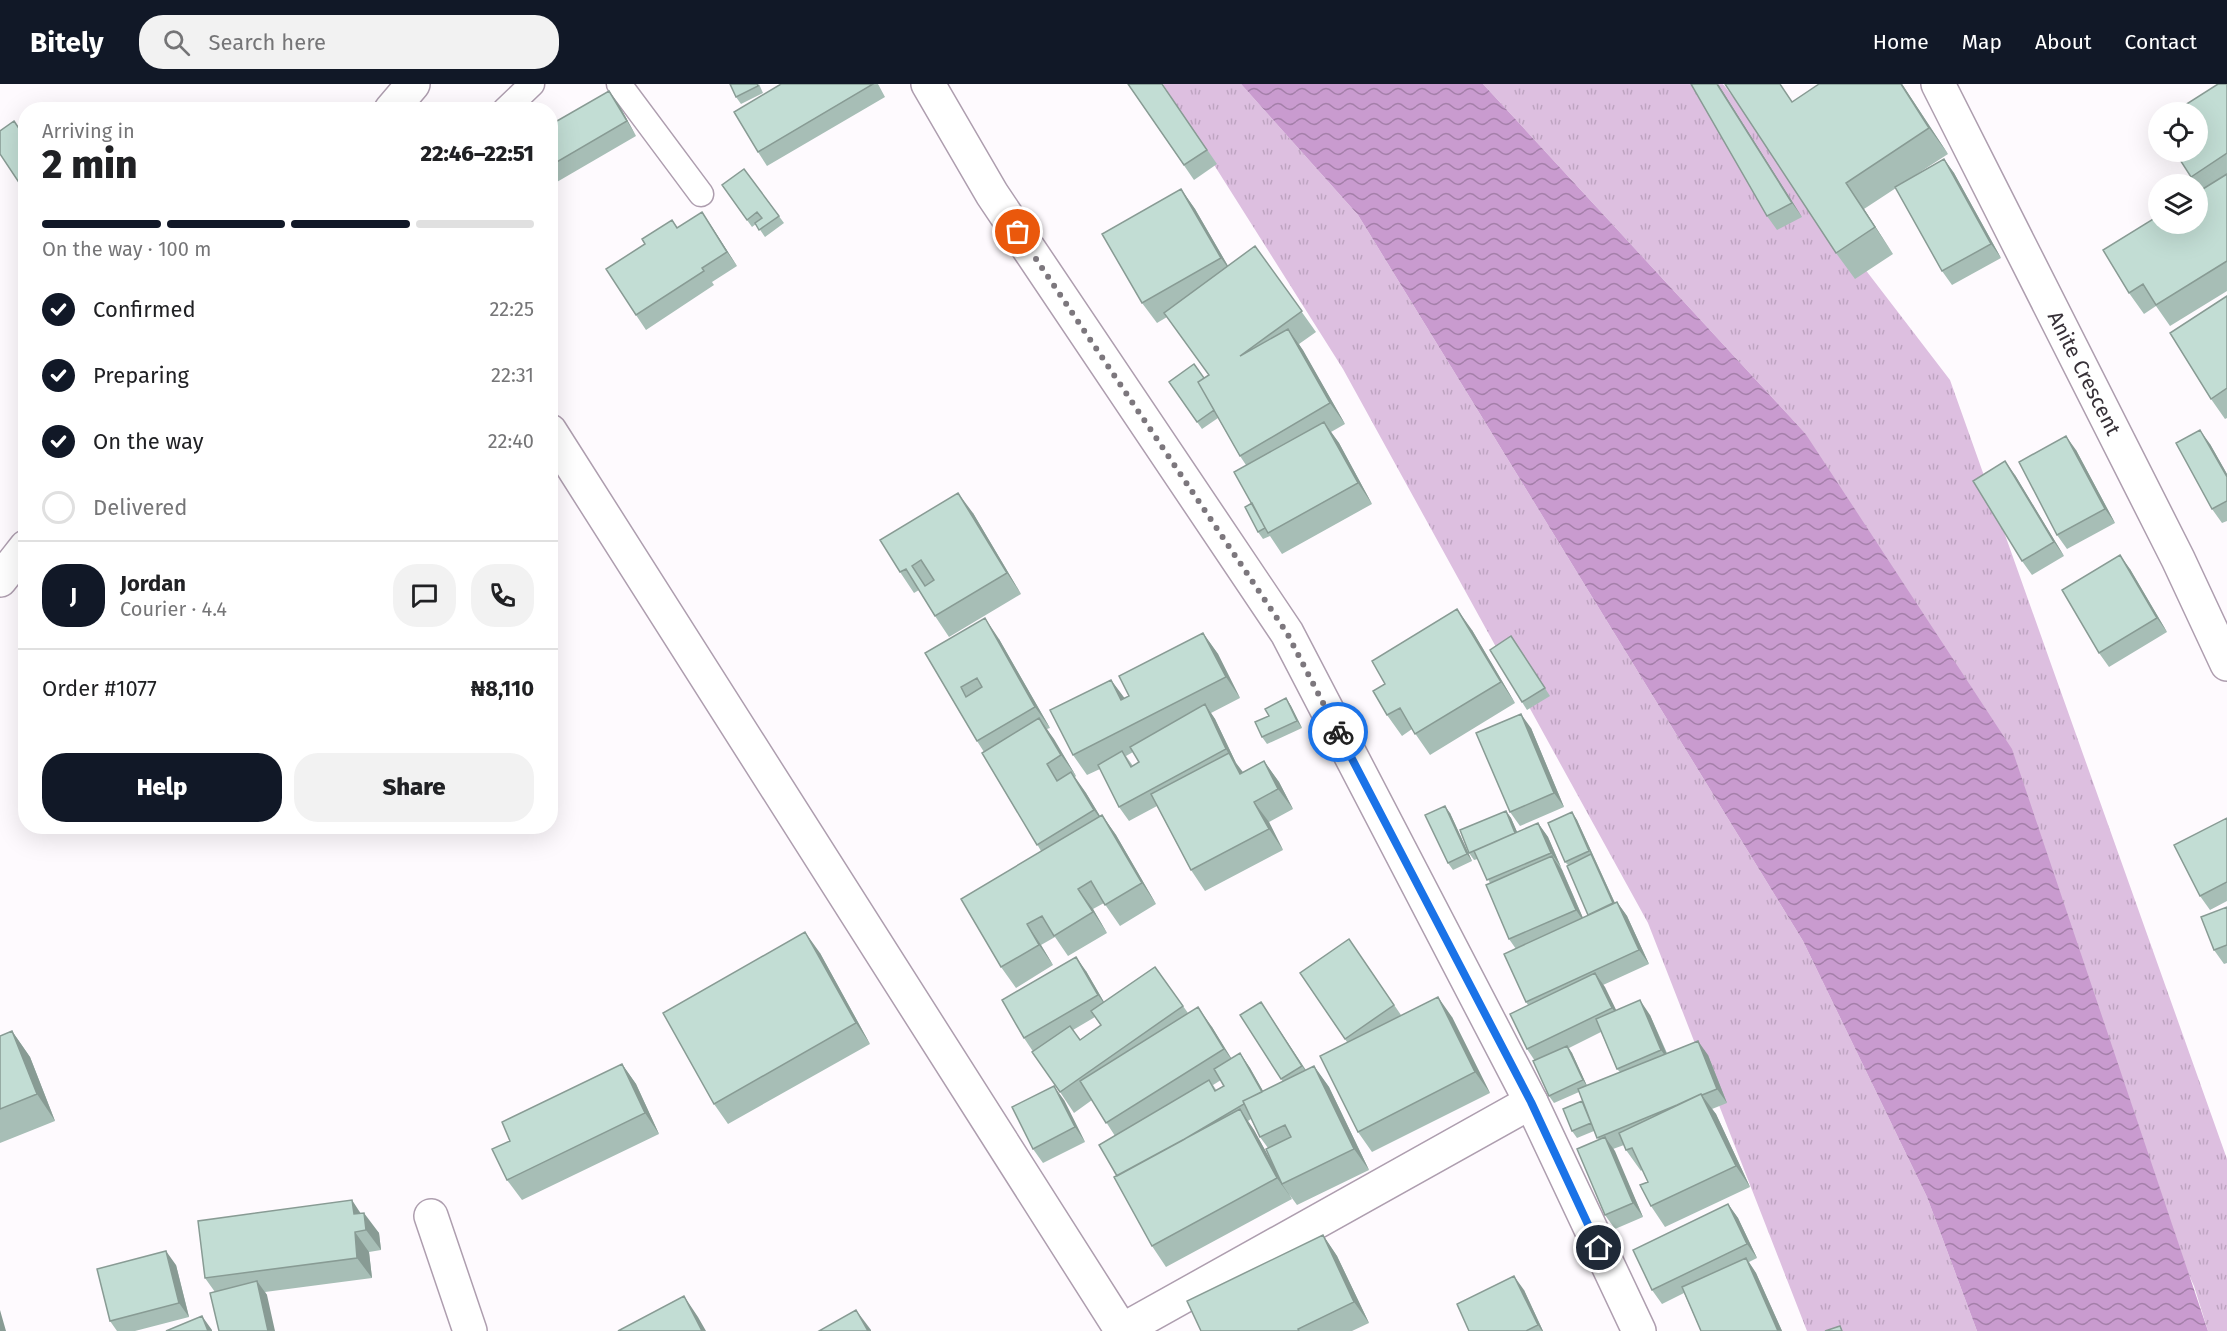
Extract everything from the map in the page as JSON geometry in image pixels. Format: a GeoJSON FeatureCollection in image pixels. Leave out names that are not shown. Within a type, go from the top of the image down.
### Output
{"type":"FeatureCollection","features":[{"type":"Feature","properties":{"kind":"street"},"geometry":{"type":"LineString","coordinates":[[398,102],[413,84]]}},
{"type":"Feature","properties":{"kind":"street"},"geometry":{"type":"LineString","coordinates":[[928,84],[992,194],[1287,633],[1531,1102],[1639,1331]]}},
{"type":"Feature","properties":{"kind":"street","name":"Anite Crescent"},"geometry":{"type":"LineString","coordinates":[[1938,84],[2178,559],[2227,664]]}},
{"type":"Feature","properties":{"kind":"street"},"geometry":{"type":"LineString","coordinates":[[558,443],[1121,1331],[1531,1102]]}},
{"type":"Feature","properties":{"kind":"street"},"geometry":{"type":"LineString","coordinates":[[0,580],[18,557]]}},
{"type":"Feature","properties":{"kind":"street"},"geometry":{"type":"LineString","coordinates":[[431,1216],[470,1331]]}},
{"type":"Feature","properties":{"kind":"lane"},"geometry":{"type":"LineString","coordinates":[[513,102],[532,84]]}},
{"type":"Feature","properties":{"kind":"lane"},"geometry":{"type":"LineString","coordinates":[[619,84],[701,194]]}},
{"type":"Feature","properties":{"kind":"green space"},"geometry":{"type":"Polygon","coordinates":[[[1163,84],[1241,84],[1358,215],[1803,941],[1927,1197],[1977,1331],[1807,1331],[1648,923],[1343,369],[1163,84]]]}},
{"type":"Feature","properties":{"kind":"green space"},"geometry":{"type":"Polygon","coordinates":[[[1483,84],[1723,84],[1950,380],[2227,1159],[2227,1331],[2208,1331],[2194,1286],[1805,433],[1483,84]]]}},
{"type":"Feature","properties":{"kind":"water"},"geometry":{"type":"Polygon","coordinates":[[[1241,84],[1483,84],[1805,433],[2012,749],[2208,1331],[1977,1331],[1927,1197],[1803,941],[1358,215],[1241,84]]]}},
{"type":"Feature","properties":{"kind":"building"},"geometry":{"type":"Polygon","coordinates":[[[730,84],[757,84],[758,86],[736,97],[730,84]]]}},
{"type":"Feature","properties":{"kind":"building"},"geometry":{"type":"Polygon","coordinates":[[[781,84],[873,84],[758,152],[734,112],[781,84]]]}},
{"type":"Feature","properties":{"kind":"building"},"geometry":{"type":"Polygon","coordinates":[[[1128,84],[1162,84],[1207,150],[1184,165],[1128,84]]]}},
{"type":"Feature","properties":{"kind":"building"},"geometry":{"type":"Polygon","coordinates":[[[1691,84],[1717,84],[1792,203],[1767,216],[1691,84]]]}},
{"type":"Feature","properties":{"kind":"building"},"geometry":{"type":"Polygon","coordinates":[[[1725,84],[1780,84],[1792,102],[1819,84],[1901,84],[1929,128],[1846,183],[1875,227],[1836,253],[1725,84]]]}},
{"type":"Feature","properties":{"kind":"building"},"geometry":{"type":"Polygon","coordinates":[[[2218,84],[2227,84],[2227,153],[2196,174],[2189,174],[2181,162],[2208,162],[2208,102],[2190,102],[2218,84]]]}},
{"type":"Feature","properties":{"kind":"building"},"geometry":{"type":"Polygon","coordinates":[[[609,91],[627,121],[558,161],[558,120],[609,91]]]}},
{"type":"Feature","properties":{"kind":"building"},"geometry":{"type":"Polygon","coordinates":[[[14,121],[18,127],[18,181],[0,154],[0,131],[14,121]]]}},
{"type":"Feature","properties":{"kind":"building"},"geometry":{"type":"Polygon","coordinates":[[[1944,159],[1991,244],[1942,271],[1895,187],[1944,159]]]}},
{"type":"Feature","properties":{"kind":"building"},"geometry":{"type":"Polygon","coordinates":[[[744,169],[779,216],[759,230],[755,223],[762,218],[757,212],[747,220],[722,185],[744,169]]]}},
{"type":"Feature","properties":{"kind":"building"},"geometry":{"type":"Polygon","coordinates":[[[2227,174],[2227,261],[2156,305],[2143,284],[2129,293],[2103,250],[2148,222],[2148,234],[2208,234],[2208,186],[2227,174]]]}},
{"type":"Feature","properties":{"kind":"building"},"geometry":{"type":"Polygon","coordinates":[[[1181,189],[1221,258],[1142,303],[1102,234],[1181,189]]]}},
{"type":"Feature","properties":{"kind":"building"},"geometry":{"type":"Polygon","coordinates":[[[702,212],[727,252],[702,268],[704,271],[636,315],[606,269],[645,244],[642,239],[672,220],[677,228],[702,212]]]}},
{"type":"Feature","properties":{"kind":"building"},"geometry":{"type":"Polygon","coordinates":[[[1255,246],[1302,311],[1240,356],[1288,329],[1330,403],[1240,456],[1198,382],[1209,375],[1164,313],[1255,246]]]}},
{"type":"Feature","properties":{"kind":"building"},"geometry":{"type":"Polygon","coordinates":[[[2227,296],[2227,388],[2211,399],[2170,333],[2227,296]]]}},
{"type":"Feature","properties":{"kind":"building"},"geometry":{"type":"Polygon","coordinates":[[[1194,364],[1204,378],[1198,382],[1214,410],[1197,422],[1169,382],[1194,364]]]}},
{"type":"Feature","properties":{"kind":"building"},"geometry":{"type":"Polygon","coordinates":[[[1324,422],[1358,483],[1268,533],[1234,472],[1324,422]]]}},
{"type":"Feature","properties":{"kind":"building"},"geometry":{"type":"Polygon","coordinates":[[[2200,430],[2227,477],[2227,501],[2212,509],[2176,443],[2200,430]]]}},
{"type":"Feature","properties":{"kind":"building"},"geometry":{"type":"Polygon","coordinates":[[[2066,436],[2105,509],[2057,535],[2019,462],[2066,436]]]}},
{"type":"Feature","properties":{"kind":"building"},"geometry":{"type":"Polygon","coordinates":[[[2005,461],[2054,542],[2022,561],[1973,481],[2005,461]]]}},
{"type":"Feature","properties":{"kind":"building"},"geometry":{"type":"Polygon","coordinates":[[[958,493],[1007,573],[935,616],[906,569],[900,572],[880,540],[958,493]],[[921,560],[912,566],[925,586],[934,580],[921,560]]]}},
{"type":"Feature","properties":{"kind":"building"},"geometry":{"type":"Polygon","coordinates":[[[1252,503],[1265,528],[1258,532],[1245,507],[1252,503]]]}},
{"type":"Feature","properties":{"kind":"building"},"geometry":{"type":"Polygon","coordinates":[[[2120,555],[2157,618],[2099,653],[2062,590],[2120,555]]]}},
{"type":"Feature","properties":{"kind":"building"},"geometry":{"type":"Polygon","coordinates":[[[1457,609],[1501,682],[1415,734],[1400,708],[1387,715],[1373,691],[1385,684],[1372,661],[1457,609]]]}},
{"type":"Feature","properties":{"kind":"building"},"geometry":{"type":"Polygon","coordinates":[[[985,618],[1035,707],[977,741],[925,653],[985,618]],[[977,678],[961,687],[966,697],[982,687],[977,678]]]}},
{"type":"Feature","properties":{"kind":"building"},"geometry":{"type":"Polygon","coordinates":[[[1203,633],[1226,677],[1073,755],[1050,710],[1111,680],[1121,700],[1129,696],[1119,676],[1203,633]]]}},
{"type":"Feature","properties":{"kind":"building"},"geometry":{"type":"Polygon","coordinates":[[[1511,636],[1545,688],[1522,702],[1490,650],[1511,636]]]}},
{"type":"Feature","properties":{"kind":"building"},"geometry":{"type":"Polygon","coordinates":[[[1286,698],[1297,721],[1262,737],[1255,722],[1269,716],[1265,709],[1286,698]]]}},
{"type":"Feature","properties":{"kind":"building"},"geometry":{"type":"Polygon","coordinates":[[[1205,704],[1226,749],[1119,807],[1098,765],[1122,751],[1131,767],[1139,762],[1130,747],[1205,704]]]}},
{"type":"Feature","properties":{"kind":"building"},"geometry":{"type":"Polygon","coordinates":[[[1521,714],[1554,793],[1510,812],[1476,733],[1521,714]]]}},
{"type":"Feature","properties":{"kind":"building"},"geometry":{"type":"Polygon","coordinates":[[[1039,718],[1061,755],[1047,764],[1057,781],[1071,772],[1094,810],[1037,845],[982,753],[1039,718]]]}},
{"type":"Feature","properties":{"kind":"building"},"geometry":{"type":"Polygon","coordinates":[[[1229,753],[1240,774],[1264,761],[1278,789],[1254,802],[1269,829],[1191,870],[1151,794],[1229,753]]]}},
{"type":"Feature","properties":{"kind":"building"},"geometry":{"type":"Polygon","coordinates":[[[1445,806],[1467,854],[1448,863],[1425,815],[1445,806]]]}},
{"type":"Feature","properties":{"kind":"building"},"geometry":{"type":"Polygon","coordinates":[[[1506,811],[1515,833],[1469,853],[1460,830],[1506,811]]]}},
{"type":"Feature","properties":{"kind":"building"},"geometry":{"type":"Polygon","coordinates":[[[1572,812],[1589,851],[1565,862],[1548,823],[1572,812]]]}},
{"type":"Feature","properties":{"kind":"building"},"geometry":{"type":"Polygon","coordinates":[[[1102,815],[1142,883],[1105,905],[1091,881],[1078,889],[1093,912],[1054,936],[1042,916],[1027,924],[1039,945],[1001,967],[961,899],[1102,815]]]}},
{"type":"Feature","properties":{"kind":"building"},"geometry":{"type":"Polygon","coordinates":[[[2227,818],[2227,882],[2200,896],[2174,845],[2227,818]]]}},
{"type":"Feature","properties":{"kind":"building"},"geometry":{"type":"Polygon","coordinates":[[[1538,823],[1551,853],[1487,880],[1474,851],[1538,823]]]}},
{"type":"Feature","properties":{"kind":"building"},"geometry":{"type":"Polygon","coordinates":[[[1591,854],[1613,903],[1588,915],[1567,866],[1591,854]]]}},
{"type":"Feature","properties":{"kind":"building"},"geometry":{"type":"Polygon","coordinates":[[[1552,856],[1576,910],[1509,939],[1486,885],[1552,856]]]}},
{"type":"Feature","properties":{"kind":"building"},"geometry":{"type":"Polygon","coordinates":[[[1617,902],[1639,950],[1526,1002],[1504,954],[1617,902]]]}},
{"type":"Feature","properties":{"kind":"building"},"geometry":{"type":"Polygon","coordinates":[[[2227,907],[2227,945],[2214,950],[2201,917],[2227,907]]]}},
{"type":"Feature","properties":{"kind":"building"},"geometry":{"type":"Polygon","coordinates":[[[805,932],[856,1023],[714,1104],[663,1013],[805,932]]]}},
{"type":"Feature","properties":{"kind":"building"},"geometry":{"type":"Polygon","coordinates":[[[1349,939],[1394,1005],[1345,1039],[1300,973],[1349,939]]]}},
{"type":"Feature","properties":{"kind":"building"},"geometry":{"type":"Polygon","coordinates":[[[1076,957],[1098,995],[1024,1038],[1002,1000],[1076,957]]]}},
{"type":"Feature","properties":{"kind":"building"},"geometry":{"type":"Polygon","coordinates":[[[1155,967],[1183,1006],[1060,1092],[1032,1052],[1070,1026],[1080,1040],[1101,1025],[1091,1011],[1155,967]]]}},
{"type":"Feature","properties":{"kind":"building"},"geometry":{"type":"Polygon","coordinates":[[[1595,973],[1612,1008],[1527,1049],[1510,1014],[1595,973]]]}},
{"type":"Feature","properties":{"kind":"building"},"geometry":{"type":"Polygon","coordinates":[[[1438,997],[1475,1072],[1358,1132],[1320,1056],[1438,997]]]}},
{"type":"Feature","properties":{"kind":"building"},"geometry":{"type":"Polygon","coordinates":[[[1640,1000],[1661,1050],[1617,1069],[1596,1019],[1640,1000]]]}},
{"type":"Feature","properties":{"kind":"building"},"geometry":{"type":"Polygon","coordinates":[[[1261,1002],[1302,1066],[1281,1079],[1240,1015],[1261,1002]]]}},
{"type":"Feature","properties":{"kind":"building"},"geometry":{"type":"Polygon","coordinates":[[[1198,1007],[1224,1049],[1106,1123],[1080,1081],[1198,1007]]]}},
{"type":"Feature","properties":{"kind":"building"},"geometry":{"type":"Polygon","coordinates":[[[12,1031],[37,1094],[0,1109],[0,1036],[12,1031]]]}},
{"type":"Feature","properties":{"kind":"building"},"geometry":{"type":"Polygon","coordinates":[[[1698,1041],[1717,1089],[1597,1138],[1578,1089],[1698,1041]]]}},
{"type":"Feature","properties":{"kind":"building"},"geometry":{"type":"Polygon","coordinates":[[[1567,1046],[1583,1080],[1549,1096],[1533,1061],[1567,1046]]]}},
{"type":"Feature","properties":{"kind":"building"},"geometry":{"type":"Polygon","coordinates":[[[1240,1053],[1262,1092],[1243,1101],[1244,1104],[1183,1140],[1117,1176],[1099,1145],[1209,1080],[1215,1091],[1224,1086],[1214,1069],[1240,1053]]]}},
{"type":"Feature","properties":{"kind":"building"},"geometry":{"type":"Polygon","coordinates":[[[622,1064],[645,1113],[507,1180],[492,1149],[510,1141],[502,1122],[622,1064]]]}},
{"type":"Feature","properties":{"kind":"building"},"geometry":{"type":"Polygon","coordinates":[[[1314,1066],[1354,1149],[1282,1184],[1266,1149],[1291,1137],[1285,1125],[1260,1137],[1243,1101],[1314,1066]]]}},
{"type":"Feature","properties":{"kind":"building"},"geometry":{"type":"Polygon","coordinates":[[[1054,1086],[1075,1127],[1033,1149],[1012,1107],[1054,1086]]]}},
{"type":"Feature","properties":{"kind":"building"},"geometry":{"type":"Polygon","coordinates":[[[1701,1094],[1736,1166],[1651,1206],[1640,1185],[1648,1182],[1632,1148],[1626,1150],[1619,1133],[1701,1094]]]}},
{"type":"Feature","properties":{"kind":"building"},"geometry":{"type":"Polygon","coordinates":[[[1582,1101],[1591,1123],[1572,1131],[1563,1109],[1582,1101]]]}},
{"type":"Feature","properties":{"kind":"building"},"geometry":{"type":"Polygon","coordinates":[[[1240,1109],[1277,1178],[1152,1246],[1114,1177],[1240,1109]]]}},
{"type":"Feature","properties":{"kind":"building"},"geometry":{"type":"Polygon","coordinates":[[[1605,1137],[1633,1203],[1605,1215],[1577,1149],[1605,1137]]]}},
{"type":"Feature","properties":{"kind":"building"},"geometry":{"type":"Polygon","coordinates":[[[352,1200],[354,1214],[364,1213],[366,1230],[355,1232],[357,1258],[205,1278],[198,1221],[352,1200]]]}},
{"type":"Feature","properties":{"kind":"building"},"geometry":{"type":"Polygon","coordinates":[[[1728,1204],[1747,1244],[1652,1290],[1633,1250],[1728,1204]]]}},
{"type":"Feature","properties":{"kind":"building"},"geometry":{"type":"Polygon","coordinates":[[[1323,1235],[1354,1302],[1298,1329],[1299,1331],[1201,1331],[1187,1301],[1323,1235]]]}},
{"type":"Feature","properties":{"kind":"building"},"geometry":{"type":"Polygon","coordinates":[[[166,1251],[179,1303],[110,1321],[97,1269],[166,1251]]]}},
{"type":"Feature","properties":{"kind":"building"},"geometry":{"type":"Polygon","coordinates":[[[1746,1258],[1778,1331],[1701,1331],[1682,1287],[1746,1258]]]}},
{"type":"Feature","properties":{"kind":"building"},"geometry":{"type":"Polygon","coordinates":[[[1514,1276],[1538,1325],[1526,1331],[1469,1331],[1457,1304],[1514,1276]]]}},
{"type":"Feature","properties":{"kind":"building"},"geometry":{"type":"Polygon","coordinates":[[[257,1281],[268,1331],[219,1331],[210,1293],[257,1281]]]}},
{"type":"Feature","properties":{"kind":"building"},"geometry":{"type":"Polygon","coordinates":[[[684,1296],[702,1331],[618,1331],[684,1296]]]}},
{"type":"Feature","properties":{"kind":"building"},"geometry":{"type":"Polygon","coordinates":[[[856,1310],[868,1331],[819,1331],[856,1310]]]}},
{"type":"Feature","properties":{"kind":"building"},"geometry":{"type":"Polygon","coordinates":[[[202,1316],[208,1331],[166,1331],[202,1316]]]}},
{"type":"Feature","properties":{"kind":"building"},"geometry":{"type":"Polygon","coordinates":[[[1840,1326],[1842,1331],[1825,1331],[1840,1326]]]}},
{"type":"Feature","properties":{"kind":"way so far"},"geometry":{"type":"LineString","coordinates":[[1018,232],[1287,633],[1338,732]]}},
{"type":"Feature","properties":{"kind":"route"},"geometry":{"type":"LineString","coordinates":[[1338,732],[1531,1102],[1599,1248]]}}]}
